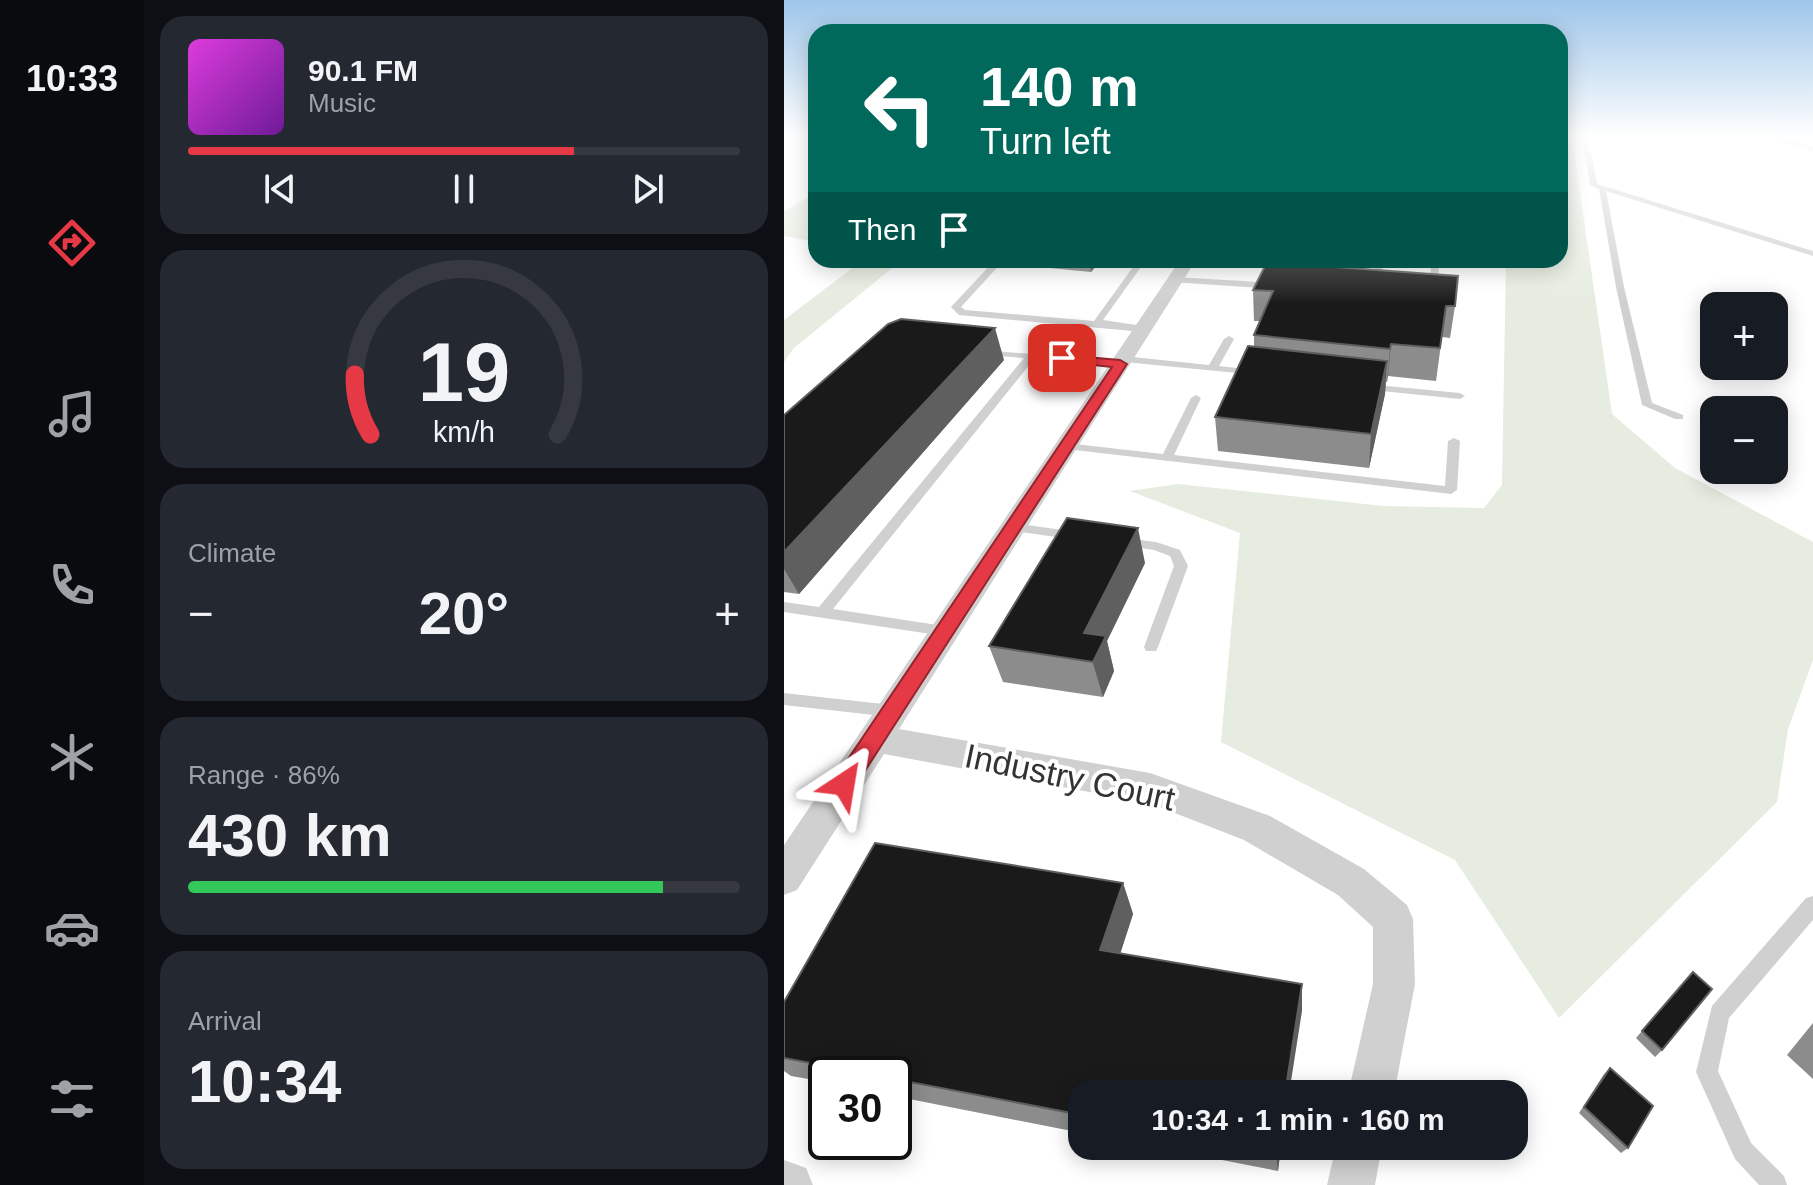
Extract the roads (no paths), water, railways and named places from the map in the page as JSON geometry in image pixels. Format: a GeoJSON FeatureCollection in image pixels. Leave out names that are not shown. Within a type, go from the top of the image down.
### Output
{"type":"FeatureCollection","features":[{"type":"Feature","properties":{"kind":"street"},"geometry":{"type":"LineString","coordinates":[[784,877],[1182,270]]}},
{"type":"Feature","properties":{"kind":"street","name":"Industry Court"},"geometry":{"type":"LineString","coordinates":[[883,724],[1150,788],[1257,828],[1351,882],[1393,919],[1394,984],[1374,1080]]}},
{"type":"Feature","properties":{"kind":"street"},"geometry":{"type":"LineString","coordinates":[[1351,1185],[1356,1160]]}},
{"type":"Feature","properties":{"kind":"lane"},"geometry":{"type":"LineString","coordinates":[[1603,192],[1620,287],[1647,405],[1679,417]]}},
{"type":"Feature","properties":{"kind":"lane"},"geometry":{"type":"LineString","coordinates":[[1616,192],[1813,254]]}},
{"type":"Feature","properties":{"kind":"lane"},"geometry":{"type":"LineString","coordinates":[[993,268],[956,307],[962,313],[1143,329]]}},
{"type":"Feature","properties":{"kind":"lane"},"geometry":{"type":"LineString","coordinates":[[1102,324],[1098,320],[1136,268]]}},
{"type":"Feature","properties":{"kind":"lane"},"geometry":{"type":"LineString","coordinates":[[1373,293],[1379,268]]}},
{"type":"Feature","properties":{"kind":"lane"},"geometry":{"type":"LineString","coordinates":[[1417,295],[1431,296],[1435,268]]}},
{"type":"Feature","properties":{"kind":"lane"},"geometry":{"type":"LineString","coordinates":[[1182,270],[1260,285],[1288,287]]}},
{"type":"Feature","properties":{"kind":"lane"},"geometry":{"type":"LineString","coordinates":[[1260,285],[1265,273]]}},
{"type":"Feature","properties":{"kind":"lane"},"geometry":{"type":"LineString","coordinates":[[1359,292],[1388,293]]}},
{"type":"Feature","properties":{"kind":"lane"},"geometry":{"type":"LineString","coordinates":[[1213,368],[1229,339]]}},
{"type":"Feature","properties":{"kind":"lane"},"geometry":{"type":"LineString","coordinates":[[969,350],[1268,374]]}},
{"type":"Feature","properties":{"kind":"lane"},"geometry":{"type":"LineString","coordinates":[[822,613],[1031,356]]}},
{"type":"Feature","properties":{"kind":"lane"},"geometry":{"type":"LineString","coordinates":[[1352,386],[1460,396]]}},
{"type":"Feature","properties":{"kind":"lane"},"geometry":{"type":"LineString","coordinates":[[1167,457],[1196,398]]}},
{"type":"Feature","properties":{"kind":"lane"},"geometry":{"type":"LineString","coordinates":[[1066,446],[1451,490],[1454,441]]}},
{"type":"Feature","properties":{"kind":"lane"},"geometry":{"type":"LineString","coordinates":[[1013,527],[1095,538]]}},
{"type":"Feature","properties":{"kind":"lane"},"geometry":{"type":"LineString","coordinates":[[1110,540],[1156,546],[1175,553],[1181,566],[1151,647]]}},
{"type":"Feature","properties":{"kind":"lane"},"geometry":{"type":"LineString","coordinates":[[784,607],[944,631]]}},
{"type":"Feature","properties":{"kind":"lane"},"geometry":{"type":"LineString","coordinates":[[784,699],[883,724]]}},
{"type":"Feature","properties":{"kind":"lane"},"geometry":{"type":"LineString","coordinates":[[1775,1185],[1743,1151],[1707,1072],[1719,1013],[1813,905]]}}]}
